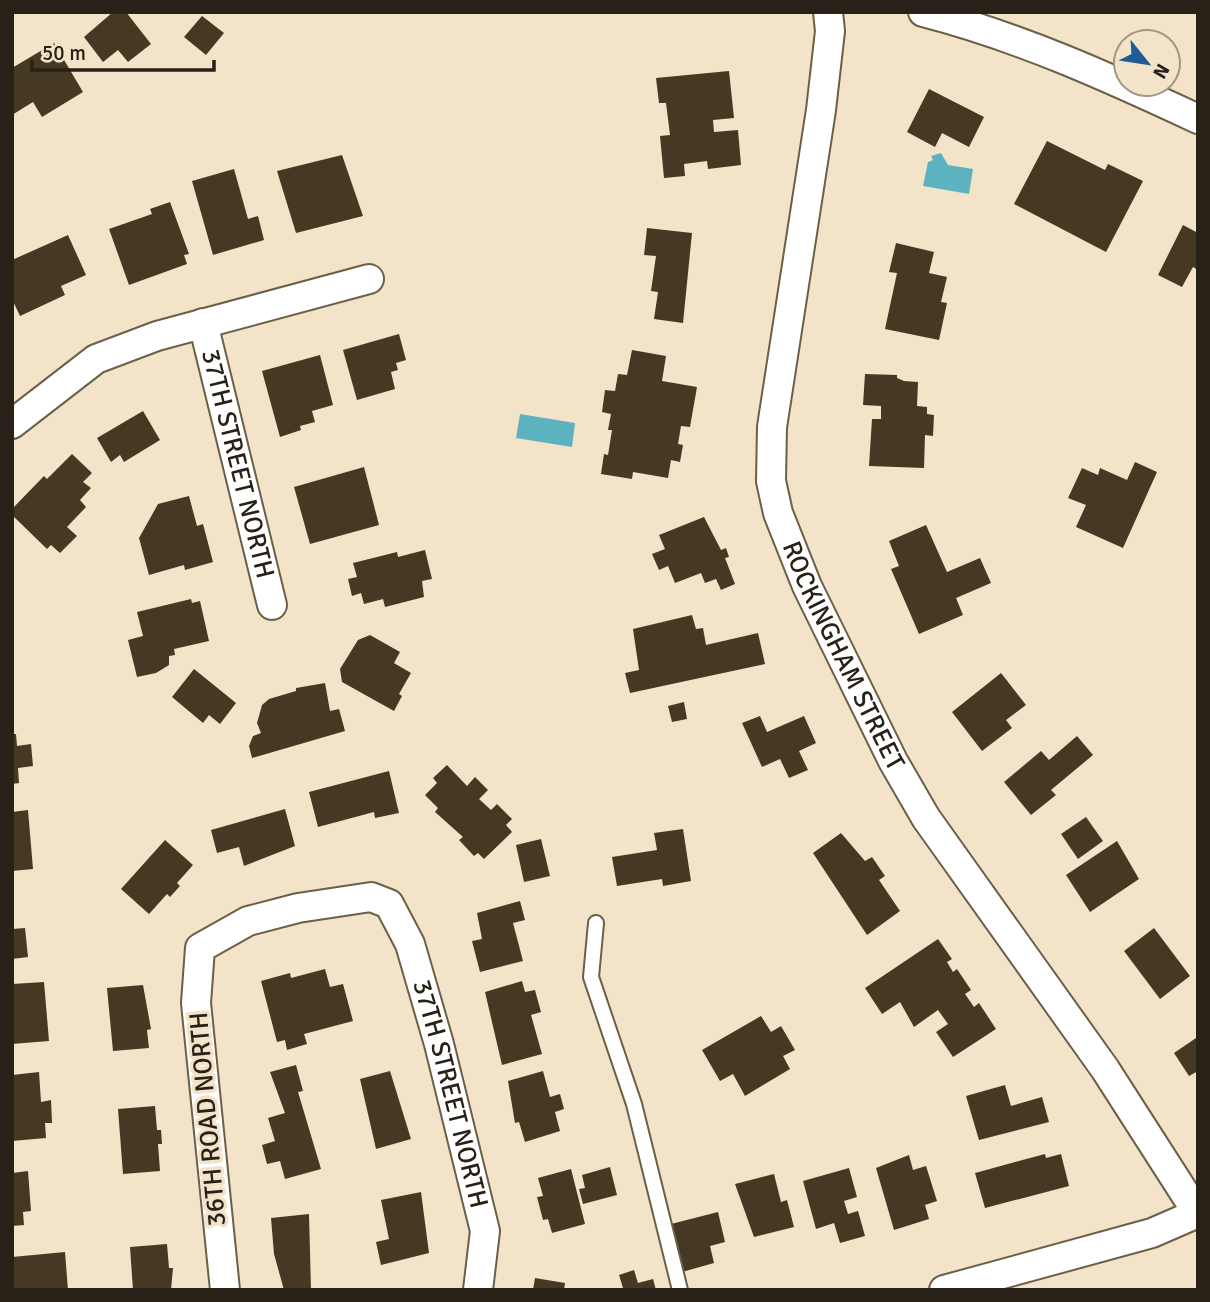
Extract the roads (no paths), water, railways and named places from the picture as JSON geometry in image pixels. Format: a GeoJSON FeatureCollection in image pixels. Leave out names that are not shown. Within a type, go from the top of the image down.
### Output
{"type":"FeatureCollection","features":[{"type":"Feature","properties":{"kind":"street","name":"ROCKINGHAM STREET"},"geometry":{"type":"LineString","coordinates":[[828,12],[830,30],[821,110],[772,427],[771,481],[778,513],[812,597],[893,761],[926,818],[1105,1069],[1198,1214]]}},
{"type":"Feature","properties":{"kind":"street"},"geometry":{"type":"LineString","coordinates":[[923,12],[981,27],[1039,48],[1198,119]]}},
{"type":"Feature","properties":{"kind":"street"},"geometry":{"type":"LineString","coordinates":[[12,424],[96,359],[158,336],[369,279]]}},
{"type":"Feature","properties":{"kind":"street","name":"37TH STREET NORTH"},"geometry":{"type":"LineString","coordinates":[[203,323],[272,605]]}},
{"type":"Feature","properties":{"kind":"street","name":"36TH ROAD NORTH"},"geometry":{"type":"LineString","coordinates":[[225,1290],[196,1003],[200,948],[248,920],[298,908],[371,897],[389,904]]}},
{"type":"Feature","properties":{"kind":"street","name":"37TH STREET NORTH"},"geometry":{"type":"LineString","coordinates":[[389,904],[410,944],[485,1231],[478,1290]]}},
{"type":"Feature","properties":{"kind":"street"},"geometry":{"type":"LineString","coordinates":[[944,1290],[1152,1233],[1198,1214]]}},
{"type":"Feature","properties":{"kind":"lane"},"geometry":{"type":"LineString","coordinates":[[596,923],[591,977],[634,1104],[678,1283]]}},
{"type":"Feature","properties":{"kind":"water"},"geometry":{"type":"Polygon","coordinates":[[[941,153],[948,165],[973,169],[969,194],[923,186],[928,162],[933,160],[931,156],[941,153]]]}},
{"type":"Feature","properties":{"kind":"water"},"geometry":{"type":"Polygon","coordinates":[[[520,414],[575,423],[572,447],[516,438],[520,414]]]}}]}
